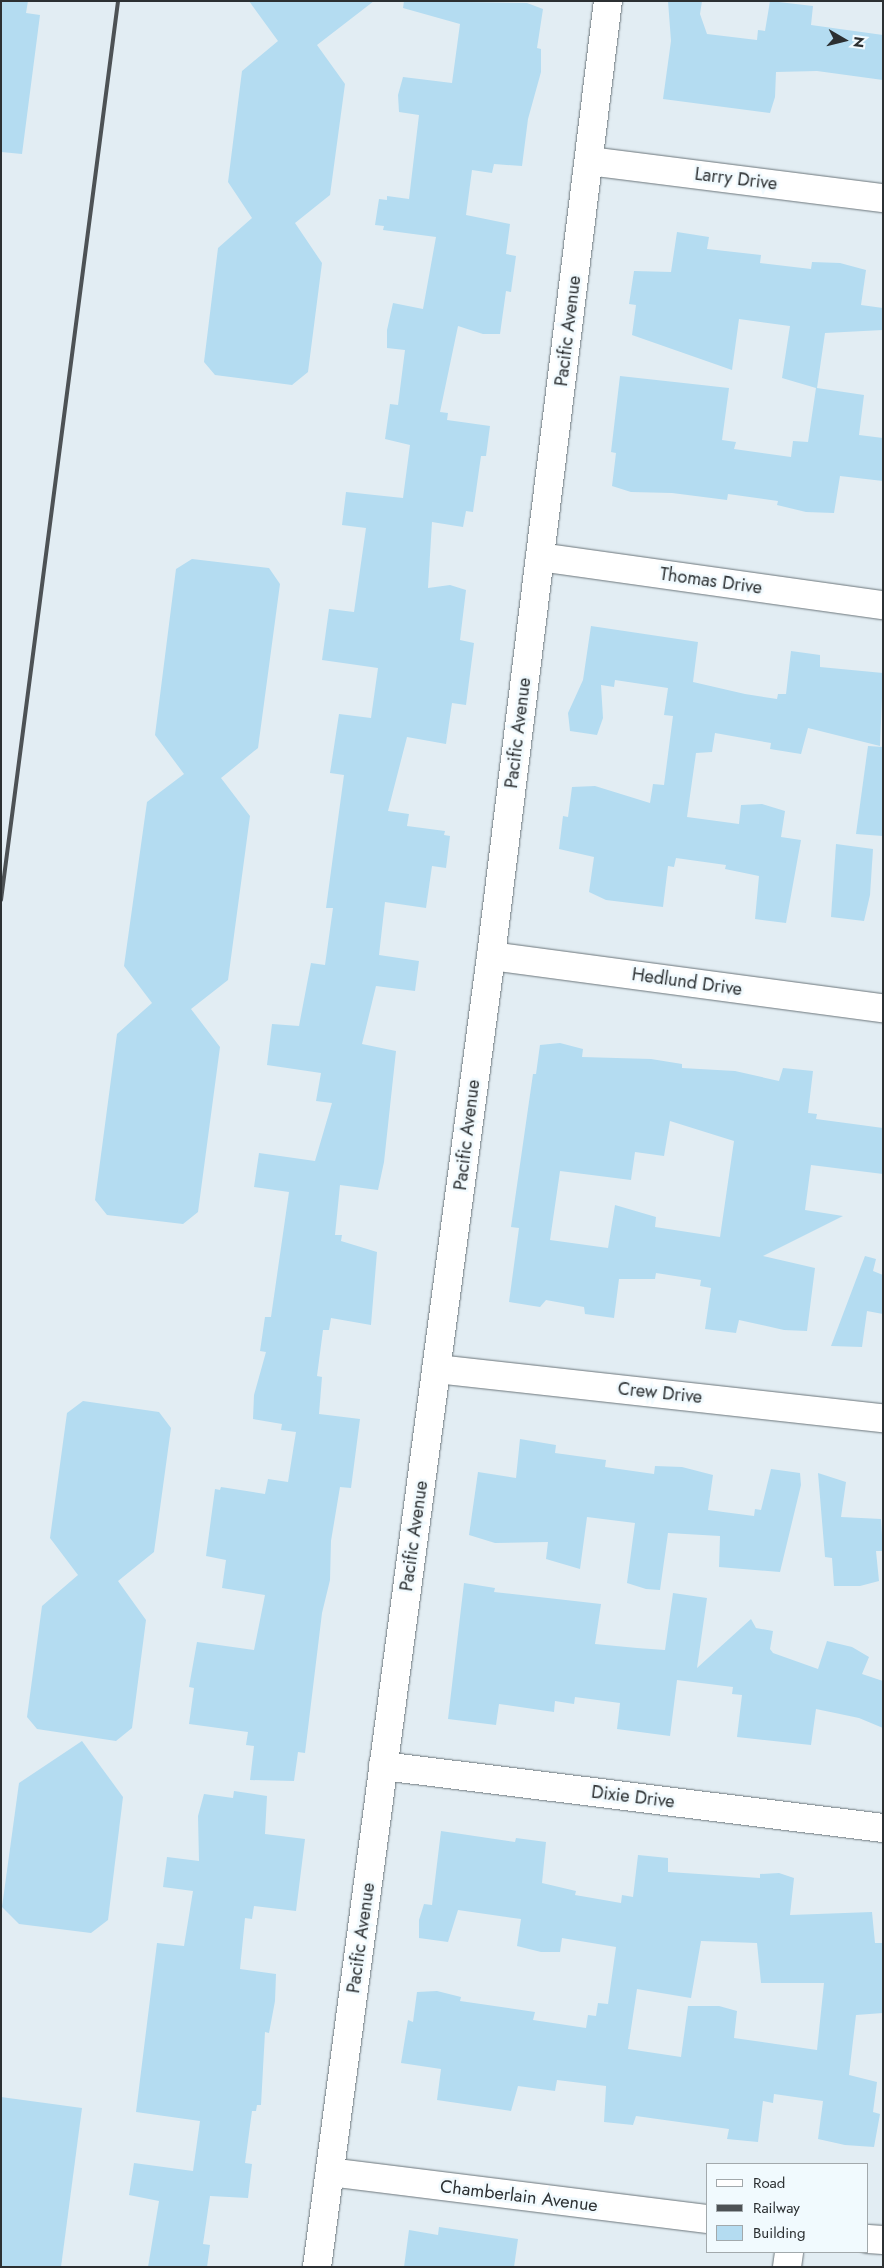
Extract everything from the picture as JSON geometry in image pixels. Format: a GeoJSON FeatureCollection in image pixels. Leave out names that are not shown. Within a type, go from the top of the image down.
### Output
{"type":"FeatureCollection","features":[{"type":"Feature","properties":{"kind":"street","name":"Pacific Avenue"},"geometry":{"type":"LineString","coordinates":[[317,2267],[491,956],[608,1]]}},
{"type":"Feature","properties":{"kind":"street","name":"Larry Drive"},"geometry":{"type":"LineString","coordinates":[[589,161],[883,198]]}},
{"type":"Feature","properties":{"kind":"street","name":"Thomas Drive"},"geometry":{"type":"LineString","coordinates":[[540,557],[883,605]]}},
{"type":"Feature","properties":{"kind":"street","name":"Hedlund Drive"},"geometry":{"type":"LineString","coordinates":[[491,956],[883,1008]]}},
{"type":"Feature","properties":{"kind":"street","name":"Crew Drive"},"geometry":{"type":"LineString","coordinates":[[437,1369],[883,1418]]}},
{"type":"Feature","properties":{"kind":"street","name":"Dixie Drive"},"geometry":{"type":"LineString","coordinates":[[383,1766],[883,1828]]}},
{"type":"Feature","properties":{"kind":"street","name":"Chamberlain Avenue"},"geometry":{"type":"LineString","coordinates":[[330,2172],[706,2219]]}},
{"type":"Feature","properties":{"kind":"street"},"geometry":{"type":"LineString","coordinates":[[869,2238],[883,2240]]}},
{"type":"Feature","properties":{"kind":"street"},"geometry":{"type":"LineString","coordinates":[[787,2267],[789,2253]]}},
{"type":"Feature","properties":{"kind":"building"},"geometry":{"type":"Polygon","coordinates":[[[1,1],[28,1],[26,13],[40,15],[22,154],[1,152],[1,1]]]}},
{"type":"Feature","properties":{"kind":"building"},"geometry":{"type":"Polygon","coordinates":[[[249,1],[374,1],[317,45],[345,84],[330,195],[295,223],[322,263],[308,372],[292,385],[215,375],[204,362],[218,248],[252,218],[228,182],[242,71],[278,41],[249,1]]]}},
{"type":"Feature","properties":{"kind":"building"},"geometry":{"type":"Polygon","coordinates":[[[404,1],[527,3],[543,9],[537,48],[541,49],[541,72],[528,119],[522,166],[494,164],[492,173],[472,170],[466,215],[510,224],[506,254],[516,256],[511,292],[506,291],[500,334],[483,334],[458,326],[440,412],[448,413],[447,420],[490,426],[486,456],[481,456],[473,512],[466,511],[463,527],[432,522],[428,588],[450,585],[466,590],[460,640],[474,643],[466,705],[452,703],[446,744],[407,737],[388,811],[409,814],[407,826],[445,831],[444,835],[450,836],[446,868],[432,866],[426,908],[385,902],[379,955],[419,961],[415,991],[376,986],[362,1044],[396,1051],[384,1162],[378,1190],[340,1185],[335,1235],[342,1235],[341,1241],[377,1252],[371,1325],[331,1318],[329,1330],[323,1330],[317,1376],[322,1377],[319,1414],[360,1419],[351,1488],[340,1487],[331,1541],[330,1580],[322,1613],[305,1753],[298,1752],[294,1781],[250,1780],[254,1746],[246,1745],[248,1732],[189,1724],[194,1688],[189,1687],[197,1642],[254,1650],[265,1595],[222,1588],[226,1560],[206,1556],[215,1489],[220,1490],[221,1487],[265,1494],[268,1479],[288,1482],[296,1432],[281,1430],[282,1424],[253,1419],[254,1395],[266,1352],[260,1351],[265,1317],[271,1317],[289,1192],[254,1187],[259,1153],[315,1161],[332,1103],[316,1101],[321,1073],[267,1065],[272,1024],[299,1026],[311,963],[325,965],[333,908],[326,908],[344,775],[330,773],[339,714],[371,718],[378,668],[322,660],[329,609],[354,612],[366,528],[342,525],[346,492],[403,498],[410,445],[385,439],[390,404],[398,405],[405,350],[387,348],[387,330],[393,303],[423,309],[436,237],[383,230],[384,226],[375,225],[379,199],[387,200],[387,196],[409,199],[419,115],[399,112],[398,95],[403,77],[452,83],[460,24],[403,8],[404,1]]]}},
{"type":"Feature","properties":{"kind":"building"},"geometry":{"type":"Polygon","coordinates":[[[668,1],[702,1],[700,14],[707,34],[757,40],[758,30],[765,31],[770,1],[813,6],[811,25],[883,35],[883,80],[817,71],[776,72],[775,97],[770,113],[663,99],[671,41],[668,1]]]}},
{"type":"Feature","properties":{"kind":"building"},"geometry":{"type":"Polygon","coordinates":[[[677,232],[709,237],[707,249],[761,255],[760,263],[811,269],[812,262],[840,263],[866,270],[861,305],[883,308],[883,330],[825,333],[817,388],[864,395],[859,435],[883,438],[883,481],[840,476],[834,513],[806,512],[777,505],[778,501],[728,494],[727,500],[672,493],[631,492],[612,486],[616,453],[611,452],[620,376],[729,388],[722,440],[736,442],[734,449],[791,457],[793,441],[808,442],[816,388],[782,378],[790,326],[739,319],[732,370],[632,335],[636,305],[629,304],[634,271],[671,272],[677,232]]]}},
{"type":"Feature","properties":{"kind":"building"},"geometry":{"type":"Polygon","coordinates":[[[192,559],[269,568],[280,584],[258,748],[221,778],[250,816],[228,980],[191,1009],[220,1047],[198,1212],[183,1224],[107,1215],[95,1200],[117,1034],[152,1003],[124,966],[147,802],[184,774],[155,735],[176,569],[192,559]]]}},
{"type":"Feature","properties":{"kind":"building"},"geometry":{"type":"Polygon","coordinates":[[[591,626],[698,642],[693,682],[745,694],[777,699],[778,694],[786,694],[791,651],[820,655],[820,667],[883,673],[880,746],[808,728],[801,754],[770,749],[771,743],[715,733],[712,752],[696,753],[687,817],[739,824],[741,805],[762,804],[785,811],[781,837],[801,840],[786,923],[755,919],[759,876],[725,869],[726,865],[676,858],[674,867],[668,866],[663,907],[606,900],[589,892],[594,857],[559,849],[563,816],[568,817],[572,787],[595,786],[650,803],[653,784],[664,785],[673,716],[664,715],[668,688],[615,680],[614,687],[601,685],[603,718],[597,735],[570,731],[568,713],[583,680],[591,626]]]}},
{"type":"Feature","properties":{"kind":"building"},"geometry":{"type":"Polygon","coordinates":[[[868,746],[883,747],[883,836],[856,834],[868,746]]]}},
{"type":"Feature","properties":{"kind":"building"},"geometry":{"type":"Polygon","coordinates":[[[836,844],[873,849],[870,895],[864,921],[831,917],[836,844]]]}},
{"type":"Feature","properties":{"kind":"building"},"geometry":{"type":"Polygon","coordinates":[[[560,1043],[583,1049],[582,1057],[651,1059],[682,1064],[682,1068],[735,1071],[779,1081],[783,1068],[813,1071],[808,1113],[817,1114],[816,1119],[883,1128],[883,1174],[811,1165],[805,1210],[843,1216],[763,1256],[815,1268],[807,1331],[784,1330],[739,1320],[736,1333],[705,1329],[711,1288],[700,1286],[701,1280],[656,1273],[655,1279],[619,1279],[614,1318],[585,1314],[584,1307],[546,1300],[540,1307],[509,1302],[519,1228],[511,1227],[533,1074],[536,1074],[540,1045],[560,1043]],[[670,1121],[664,1156],[635,1152],[631,1180],[560,1171],[550,1240],[608,1248],[615,1205],[656,1217],[655,1227],[720,1237],[734,1141],[670,1121]]]}},
{"type":"Feature","properties":{"kind":"building"},"geometry":{"type":"Polygon","coordinates":[[[865,1256],[876,1259],[873,1271],[883,1275],[883,1314],[867,1311],[862,1347],[831,1346],[865,1256]]]}},
{"type":"Feature","properties":{"kind":"building"},"geometry":{"type":"Polygon","coordinates":[[[83,1401],[159,1412],[171,1428],[154,1552],[118,1581],[146,1620],[132,1728],[116,1741],[37,1729],[27,1717],[42,1606],[78,1575],[50,1538],[67,1413],[83,1401]]]}},
{"type":"Feature","properties":{"kind":"building"},"geometry":{"type":"Polygon","coordinates":[[[520,1439],[556,1445],[555,1453],[606,1460],[605,1467],[654,1474],[655,1466],[682,1467],[713,1475],[708,1510],[754,1516],[755,1509],[761,1510],[771,1469],[800,1473],[801,1485],[780,1572],[719,1567],[720,1536],[668,1533],[660,1590],[646,1589],[627,1583],[635,1523],[587,1517],[580,1569],[546,1559],[548,1542],[495,1543],[469,1535],[478,1472],[516,1478],[520,1439]]]}},
{"type":"Feature","properties":{"kind":"building"},"geometry":{"type":"Polygon","coordinates":[[[818,1473],[846,1482],[841,1517],[881,1519],[883,1551],[876,1551],[879,1581],[860,1586],[834,1586],[832,1558],[825,1557],[818,1473]]]}},
{"type":"Feature","properties":{"kind":"building"},"geometry":{"type":"Polygon","coordinates":[[[464,1583],[495,1588],[494,1592],[601,1604],[595,1644],[665,1650],[673,1593],[707,1598],[697,1668],[751,1619],[756,1628],[773,1631],[770,1649],[773,1653],[818,1669],[827,1641],[852,1647],[869,1657],[862,1674],[883,1681],[883,1728],[859,1718],[816,1709],[811,1745],[737,1737],[742,1695],[732,1694],[733,1687],[677,1680],[670,1736],[617,1729],[620,1703],[575,1697],[574,1704],[555,1701],[554,1712],[499,1704],[496,1725],[448,1719],[464,1583]]]}},
{"type":"Feature","properties":{"kind":"building"},"geometry":{"type":"Polygon","coordinates":[[[82,1741],[123,1797],[108,1920],[91,1933],[19,1924],[2,1907],[19,1783],[82,1741]]]}},
{"type":"Feature","properties":{"kind":"building"},"geometry":{"type":"Polygon","coordinates":[[[234,1791],[267,1796],[265,1834],[305,1839],[296,1911],[254,1906],[252,1919],[245,1918],[240,1969],[276,1974],[275,2001],[269,2033],[265,2032],[261,2105],[257,2105],[256,2111],[252,2111],[245,2163],[252,2164],[248,2198],[210,2196],[203,2244],[210,2245],[207,2267],[148,2267],[159,2201],[129,2195],[134,2163],[193,2171],[200,2121],[136,2112],[157,1943],[184,1946],[193,1891],[163,1887],[167,1857],[199,1861],[198,1816],[204,1794],[233,1798],[234,1791]]]}},
{"type":"Feature","properties":{"kind":"building"},"geometry":{"type":"Polygon","coordinates":[[[441,1831],[515,1842],[516,1838],[546,1842],[542,1883],[576,1891],[575,1895],[621,1903],[622,1895],[633,1897],[638,1855],[668,1858],[668,1872],[760,1878],[760,1874],[779,1873],[794,1878],[790,1915],[872,1912],[875,1943],[883,1943],[883,2013],[856,2015],[849,2075],[877,2082],[873,2112],[880,2114],[874,2147],[845,2145],[818,2139],[823,2101],[774,2094],[773,2103],[763,2101],[758,2142],[727,2139],[729,2129],[636,2116],[633,2125],[604,2122],[606,2086],[557,2080],[555,2091],[518,2086],[511,2111],[437,2100],[441,2069],[401,2063],[408,2020],[413,2022],[417,1992],[437,1991],[461,1997],[460,2001],[535,2012],[533,2020],[586,2028],[588,2015],[596,2016],[598,2003],[608,2004],[616,1947],[562,1938],[560,1952],[541,1952],[517,1946],[521,1919],[458,1910],[448,1942],[419,1938],[419,1920],[424,1904],[432,1905],[441,1831]],[[701,1941],[691,1998],[637,1989],[628,2049],[681,2057],[688,2006],[719,2006],[737,2011],[734,2038],[817,2050],[824,1983],[761,1983],[757,1943],[701,1941]]]}},
{"type":"Feature","properties":{"kind":"building"},"geometry":{"type":"Polygon","coordinates":[[[1,2097],[82,2108],[61,2267],[1,2267],[1,2097]]]}},
{"type":"Feature","properties":{"kind":"building"},"geometry":{"type":"Polygon","coordinates":[[[439,2227],[518,2239],[514,2267],[404,2267],[409,2230],[438,2235],[439,2227]]]}},
{"type":"Feature","properties":{"kind":"railway"},"geometry":{"type":"LineString","coordinates":[[1,900],[118,1]]}}]}
